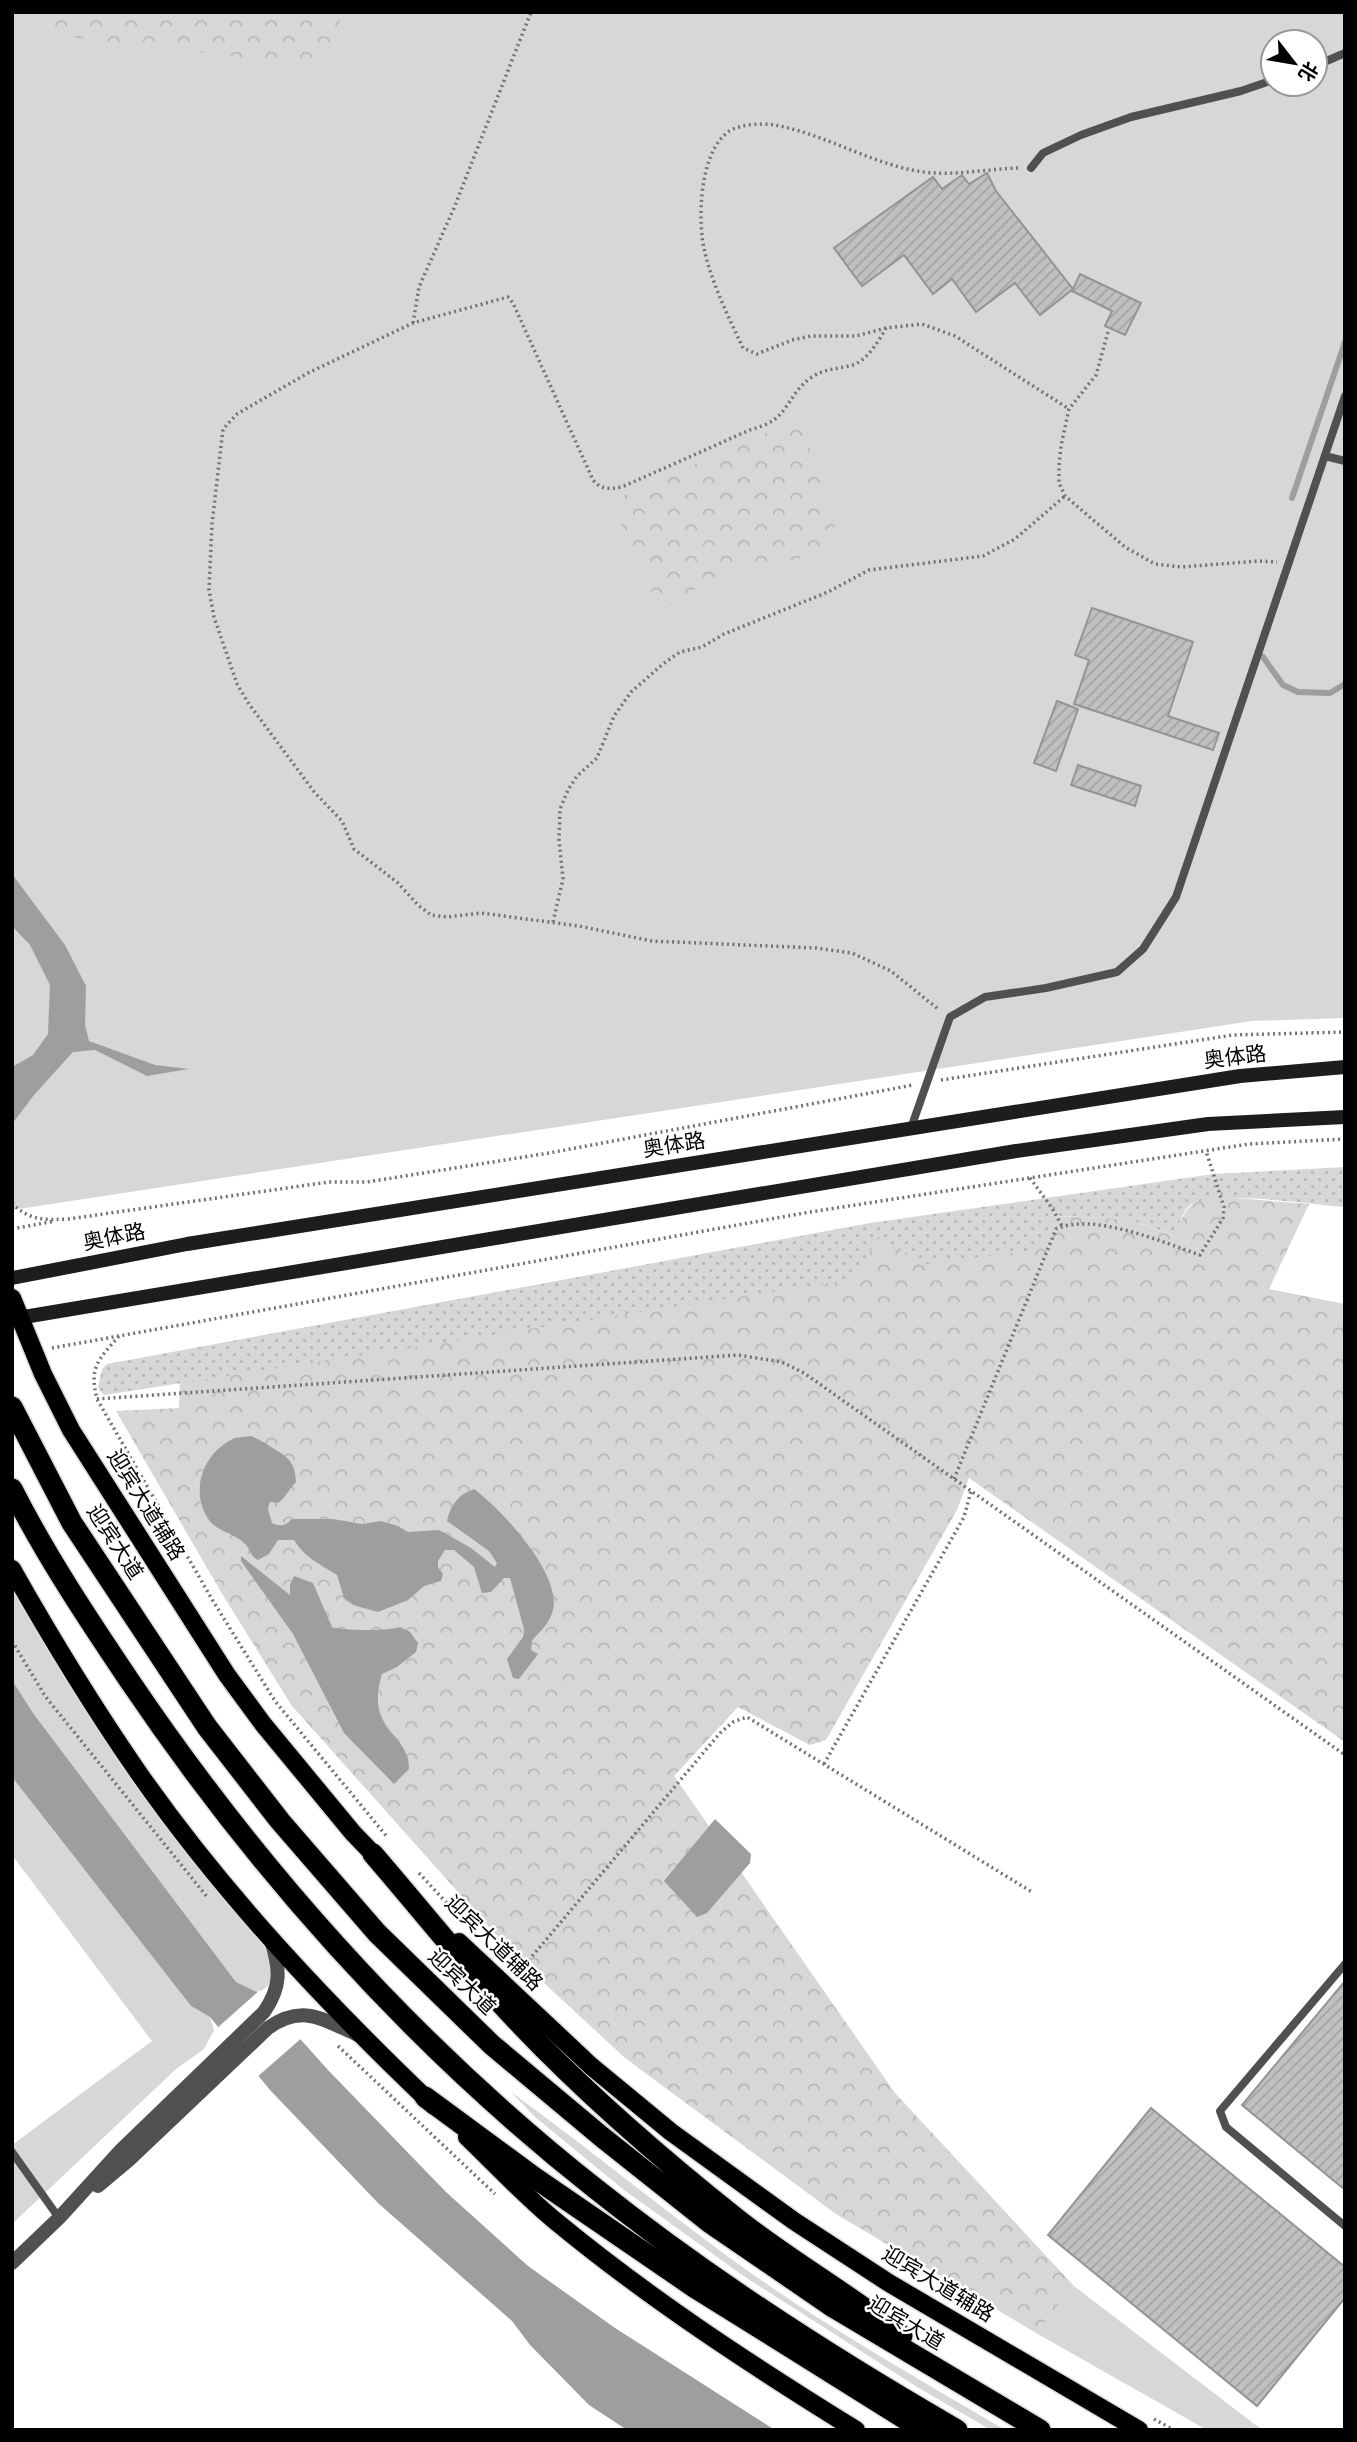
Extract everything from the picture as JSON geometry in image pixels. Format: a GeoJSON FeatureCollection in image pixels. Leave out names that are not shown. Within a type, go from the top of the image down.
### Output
{"type":"FeatureCollection","features":[{"type":"Feature","properties":{"kind":"highway","name":"迎宾大道"},"geometry":{"type":"LineString","coordinates":[[12,1407],[72,1523],[208,1727],[280,1821],[377,1933],[433,1989],[492,2045],[709,2222],[811,2292],[1040,2430]]}},
{"type":"Feature","properties":{"kind":"highway"},"geometry":{"type":"LineString","coordinates":[[12,1489],[86,1616],[169,1739],[272,1872],[395,2008],[465,2076],[575,2172],[638,2222],[781,2323],[957,2430]]}},
{"type":"Feature","properties":{"kind":"highway"},"geometry":{"type":"LineString","coordinates":[[381,1846],[488,1989],[553,2057],[649,2145],[739,2221],[871,2311],[973,2391]]}},
{"type":"Feature","properties":{"kind":"highway"},"geometry":{"type":"LineString","coordinates":[[425,2097],[535,2178],[694,2287],[923,2430]]}},
{"type":"Feature","properties":{"kind":"main road","name":"奥体路"},"geometry":{"type":"LineString","coordinates":[[12,1278],[208,1241],[1240,1076],[1345,1067]]}},
{"type":"Feature","properties":{"kind":"main road"},"geometry":{"type":"LineString","coordinates":[[16,1318],[1016,1151],[1208,1125],[1345,1117]]}},
{"type":"Feature","properties":{"kind":"main road","name":"迎宾大道辅路"},"geometry":{"type":"LineString","coordinates":[[12,1298],[16,1318],[71,1430],[227,1675],[263,1724],[353,1833],[381,1846],[449,1933],[591,2066],[671,2132],[794,2221],[889,2283],[1139,2430]]}},
{"type":"Feature","properties":{"kind":"main road"},"geometry":{"type":"LineString","coordinates":[[12,1569],[110,1731],[140,1774],[216,1875],[360,2036],[551,2218],[707,2334],[856,2430]]}},
{"type":"Feature","properties":{"kind":"street"},"geometry":{"type":"LineString","coordinates":[[12,2263],[59,2218],[121,2150],[264,2012],[272,2000],[279,1964],[269,1936]]}},
{"type":"Feature","properties":{"kind":"street"},"geometry":{"type":"LineString","coordinates":[[59,2218],[129,2160],[268,2028],[282,2018],[294,2014],[312,2016],[360,2036]]}},
{"type":"Feature","properties":{"kind":"lane"},"geometry":{"type":"LineString","coordinates":[[1031,168],[1042,153],[1081,135],[1131,117],[1259,85]]}},
{"type":"Feature","properties":{"kind":"lane"},"geometry":{"type":"LineString","coordinates":[[911,1129],[950,1017],[985,997],[1046,988],[1117,972],[1143,949],[1176,897],[1345,396]]}},
{"type":"Feature","properties":{"kind":"lane"},"geometry":{"type":"LineString","coordinates":[[1325,456],[1345,461]]}},
{"type":"Feature","properties":{"kind":"lane"},"geometry":{"type":"LineString","coordinates":[[1345,1964],[1220,2111],[1226,2127],[1345,2226]]}},
{"type":"Feature","properties":{"kind":"lane"},"geometry":{"type":"LineString","coordinates":[[12,2152],[59,2218]]}},
{"type":"Feature","properties":{"kind":"path"},"geometry":{"type":"LineString","coordinates":[[413,323],[419,287],[454,208],[531,12]]}},
{"type":"Feature","properties":{"kind":"path"},"geometry":{"type":"LineString","coordinates":[[1031,168],[955,175],[916,171],[773,125],[744,126],[728,132],[715,148],[706,173],[700,212],[705,253],[743,348],[757,354],[801,338],[856,336],[886,328],[922,324],[939,328],[979,351],[1069,409]]}},
{"type":"Feature","properties":{"kind":"path"},"geometry":{"type":"LineString","coordinates":[[886,328],[866,357],[853,366],[831,369],[810,378],[780,416],[767,426],[752,429],[622,487],[609,489],[598,486],[593,480],[508,297],[413,323],[308,373],[237,414],[223,429],[212,524],[209,590],[214,617],[237,684],[249,704],[315,793],[342,821],[355,849],[398,883],[431,915],[447,917],[481,913],[553,922],[652,941],[816,948],[852,953],[891,971],[950,1017]]}},
{"type":"Feature","properties":{"kind":"path"},"geometry":{"type":"LineString","coordinates":[[1108,332],[1096,375],[1069,409],[1060,446],[1059,465],[1059,483],[1065,496],[1125,547],[1155,564],[1181,567],[1259,561],[1289,564]]}},
{"type":"Feature","properties":{"kind":"path"},"geometry":{"type":"LineString","coordinates":[[553,922],[563,879],[558,840],[560,809],[568,790],[577,776],[597,758],[614,716],[631,692],[663,664],[680,652],[702,647],[724,634],[828,592],[869,570],[984,556],[1015,539],[1065,496]]}},
{"type":"Feature","properties":{"kind":"path"},"geometry":{"type":"LineString","coordinates":[[12,1229],[329,1182],[367,1182],[549,1153],[927,1083],[1233,1035],[1345,1032]]}},
{"type":"Feature","properties":{"kind":"path"},"geometry":{"type":"LineString","coordinates":[[34,1352],[810,1212],[1249,1144],[1345,1139]]}},
{"type":"Feature","properties":{"kind":"path"},"geometry":{"type":"LineString","coordinates":[[954,1479],[1056,1229],[1067,1224],[1121,1229],[1200,1255],[1223,1217],[1224,1207],[1206,1151]]}},
{"type":"Feature","properties":{"kind":"path"},"geometry":{"type":"LineString","coordinates":[[1030,1178],[1062,1226]]}},
{"type":"Feature","properties":{"kind":"path"},"geometry":{"type":"LineString","coordinates":[[12,1203],[22,1214],[37,1220],[68,1219]]}},
{"type":"Feature","properties":{"kind":"path"},"geometry":{"type":"LineString","coordinates":[[118,1336],[96,1367],[93,1382],[97,1399],[213,1601],[275,1701],[381,1846]]}},
{"type":"Feature","properties":{"kind":"path"},"geometry":{"type":"LineString","coordinates":[[97,1399],[738,1355],[782,1362],[804,1373],[1345,1755]]}},
{"type":"Feature","properties":{"kind":"path"},"geometry":{"type":"LineString","coordinates":[[824,1764],[964,1517],[971,1491]]}},
{"type":"Feature","properties":{"kind":"path"},"geometry":{"type":"LineString","coordinates":[[516,1975],[720,1733],[733,1722],[747,1717],[1032,1892]]}},
{"type":"Feature","properties":{"kind":"path"},"geometry":{"type":"LineString","coordinates":[[416,1870],[471,1928]]}},
{"type":"Feature","properties":{"kind":"green space"},"geometry":{"type":"Polygon","coordinates":[[[12,12],[1345,12],[1345,1018],[1252,1021],[12,1210],[12,12]]]}},
{"type":"Feature","properties":{"kind":"green space"},"geometry":{"type":"Polygon","coordinates":[[[51,12],[341,12],[333,68],[52,35],[51,12]]]}},
{"type":"Feature","properties":{"kind":"green space"},"geometry":{"type":"Polygon","coordinates":[[[800,418],[842,549],[711,579],[660,611],[611,501],[800,418]]]}},
{"type":"Feature","properties":{"kind":"green space"},"geometry":{"type":"Polygon","coordinates":[[[1345,1167],[1345,1207],[1238,1198],[1199,1201],[1188,1207],[1175,1236],[1128,1219],[1056,1216],[1035,1250],[926,1264],[878,1237],[855,1279],[104,1395],[98,1388],[102,1369],[107,1364],[870,1223],[1214,1174],[1345,1167]]]}},
{"type":"Feature","properties":{"kind":"green space"},"geometry":{"type":"Polygon","coordinates":[[[1221,1197],[1309,1204],[1269,1289],[1345,1304],[1345,1742],[969,1478],[957,1510],[826,1740],[810,1745],[738,1707],[674,1776],[895,2093],[1074,2286],[1036,2333],[836,2214],[625,2058],[516,1957],[292,1706],[221,1592],[116,1411],[179,1408],[180,1383],[878,1237],[1055,1216],[1128,1219],[1174,1236],[1190,1207],[1202,1200],[1221,1197]]]}},
{"type":"Feature","properties":{"kind":"green space"},"geometry":{"type":"Polygon","coordinates":[[[12,1568],[81,1686],[292,1956],[280,1976],[259,1993],[236,1982],[33,1713],[12,1680],[12,1568]]]}},
{"type":"Feature","properties":{"kind":"green space"},"geometry":{"type":"Polygon","coordinates":[[[12,1777],[191,2006],[210,2017],[214,2030],[204,2049],[176,2069],[12,2224],[12,2145],[152,2041],[12,1855],[12,1777]]]}},
{"type":"Feature","properties":{"kind":"green space"},"geometry":{"type":"Polygon","coordinates":[[[511,2092],[779,2292],[1005,2430],[991,2430],[917,2387],[745,2277],[624,2190],[535,2117],[511,2092]]]}},
{"type":"Feature","properties":{"kind":"green space"},"geometry":{"type":"Polygon","coordinates":[[[1074,2286],[1263,2430],[1207,2430],[1036,2333],[1074,2286]]]}},
{"type":"Feature","properties":{"kind":"shaded area"},"geometry":{"type":"Polygon","coordinates":[[[12,874],[65,945],[86,986],[85,1025],[89,1041],[155,1065],[189,1069],[147,1076],[95,1050],[73,1052],[12,1124],[12,1067],[33,1055],[48,1034],[50,985],[30,945],[12,926],[12,874]]]}},
{"type":"Feature","properties":{"kind":"shaded area"},"geometry":{"type":"Polygon","coordinates":[[[251,1436],[285,1456],[295,1471],[296,1482],[285,1496],[278,1503],[270,1501],[268,1509],[272,1523],[278,1525],[292,1519],[333,1519],[362,1524],[381,1521],[408,1532],[439,1530],[471,1548],[495,1567],[497,1563],[489,1551],[447,1521],[453,1505],[464,1494],[474,1489],[486,1498],[539,1561],[553,1595],[551,1616],[532,1641],[531,1650],[538,1654],[519,1679],[513,1678],[507,1659],[523,1637],[524,1629],[510,1578],[504,1578],[491,1592],[482,1593],[474,1567],[454,1550],[445,1550],[438,1561],[438,1567],[443,1574],[441,1581],[424,1586],[408,1600],[378,1612],[353,1605],[344,1598],[337,1575],[308,1556],[294,1540],[278,1540],[269,1554],[258,1560],[241,1540],[213,1524],[203,1509],[200,1497],[202,1473],[207,1462],[224,1444],[235,1438],[251,1436]]]}},
{"type":"Feature","properties":{"kind":"shaded area"},"geometry":{"type":"Polygon","coordinates":[[[241,1556],[290,1595],[294,1576],[313,1583],[332,1627],[366,1630],[400,1627],[410,1632],[418,1643],[416,1652],[397,1667],[382,1674],[378,1693],[383,1720],[407,1757],[409,1769],[394,1784],[344,1733],[293,1634],[241,1561],[241,1556]]]}},
{"type":"Feature","properties":{"kind":"shaded area"},"geometry":{"type":"Polygon","coordinates":[[[12,1680],[33,1713],[236,1982],[259,1993],[328,2070],[446,2192],[528,2266],[615,2328],[775,2430],[627,2430],[589,2405],[530,2345],[512,2321],[378,2203],[270,2090],[210,2017],[191,2006],[12,1777],[12,1680]]]}},
{"type":"Feature","properties":{"kind":"shaded area"},"geometry":{"type":"Polygon","coordinates":[[[715,1819],[751,1854],[750,1863],[707,1913],[697,1917],[664,1881],[715,1819]]]}},
{"type":"Feature","properties":{"kind":"pier"},"geometry":{"type":"Polygon","coordinates":[[[260,1990],[304,2036],[256,2078],[216,2029],[260,1990]]]}},
{"type":"Feature","properties":{"kind":"building"},"geometry":{"type":"Polygon","coordinates":[[[987,173],[996,191],[1073,289],[1040,315],[1015,283],[976,312],[952,279],[933,294],[904,255],[862,286],[834,248],[933,177],[942,189],[962,175],[969,184],[987,173]]]}},
{"type":"Feature","properties":{"kind":"building"},"geometry":{"type":"Polygon","coordinates":[[[1080,274],[1141,303],[1125,335],[1105,326],[1112,311],[1072,291],[1080,274]]]}},
{"type":"Feature","properties":{"kind":"building"},"geometry":{"type":"Polygon","coordinates":[[[1092,608],[1193,642],[1168,716],[1219,733],[1213,750],[1074,704],[1089,660],[1075,655],[1092,608]]]}},
{"type":"Feature","properties":{"kind":"building"},"geometry":{"type":"Polygon","coordinates":[[[1057,701],[1078,709],[1056,771],[1034,763],[1057,701]]]}},
{"type":"Feature","properties":{"kind":"building"},"geometry":{"type":"Polygon","coordinates":[[[1078,765],[1141,786],[1135,806],[1071,785],[1078,765]]]}},
{"type":"Feature","properties":{"kind":"building"},"geometry":{"type":"Polygon","coordinates":[[[1345,1981],[1345,2190],[1242,2105],[1345,1981]]]}},
{"type":"Feature","properties":{"kind":"building"},"geometry":{"type":"Polygon","coordinates":[[[1151,2108],[1345,2267],[1345,2298],[1257,2406],[1048,2235],[1151,2108]]]}},
{"type":"Feature","properties":{"kind":"waterway"},"geometry":{"type":"LineString","coordinates":[[1292,498],[1345,342]]}},
{"type":"Feature","properties":{"kind":"waterway"},"geometry":{"type":"LineString","coordinates":[[1263,657],[1283,685],[1298,692],[1330,693],[1345,684]]}}]}
